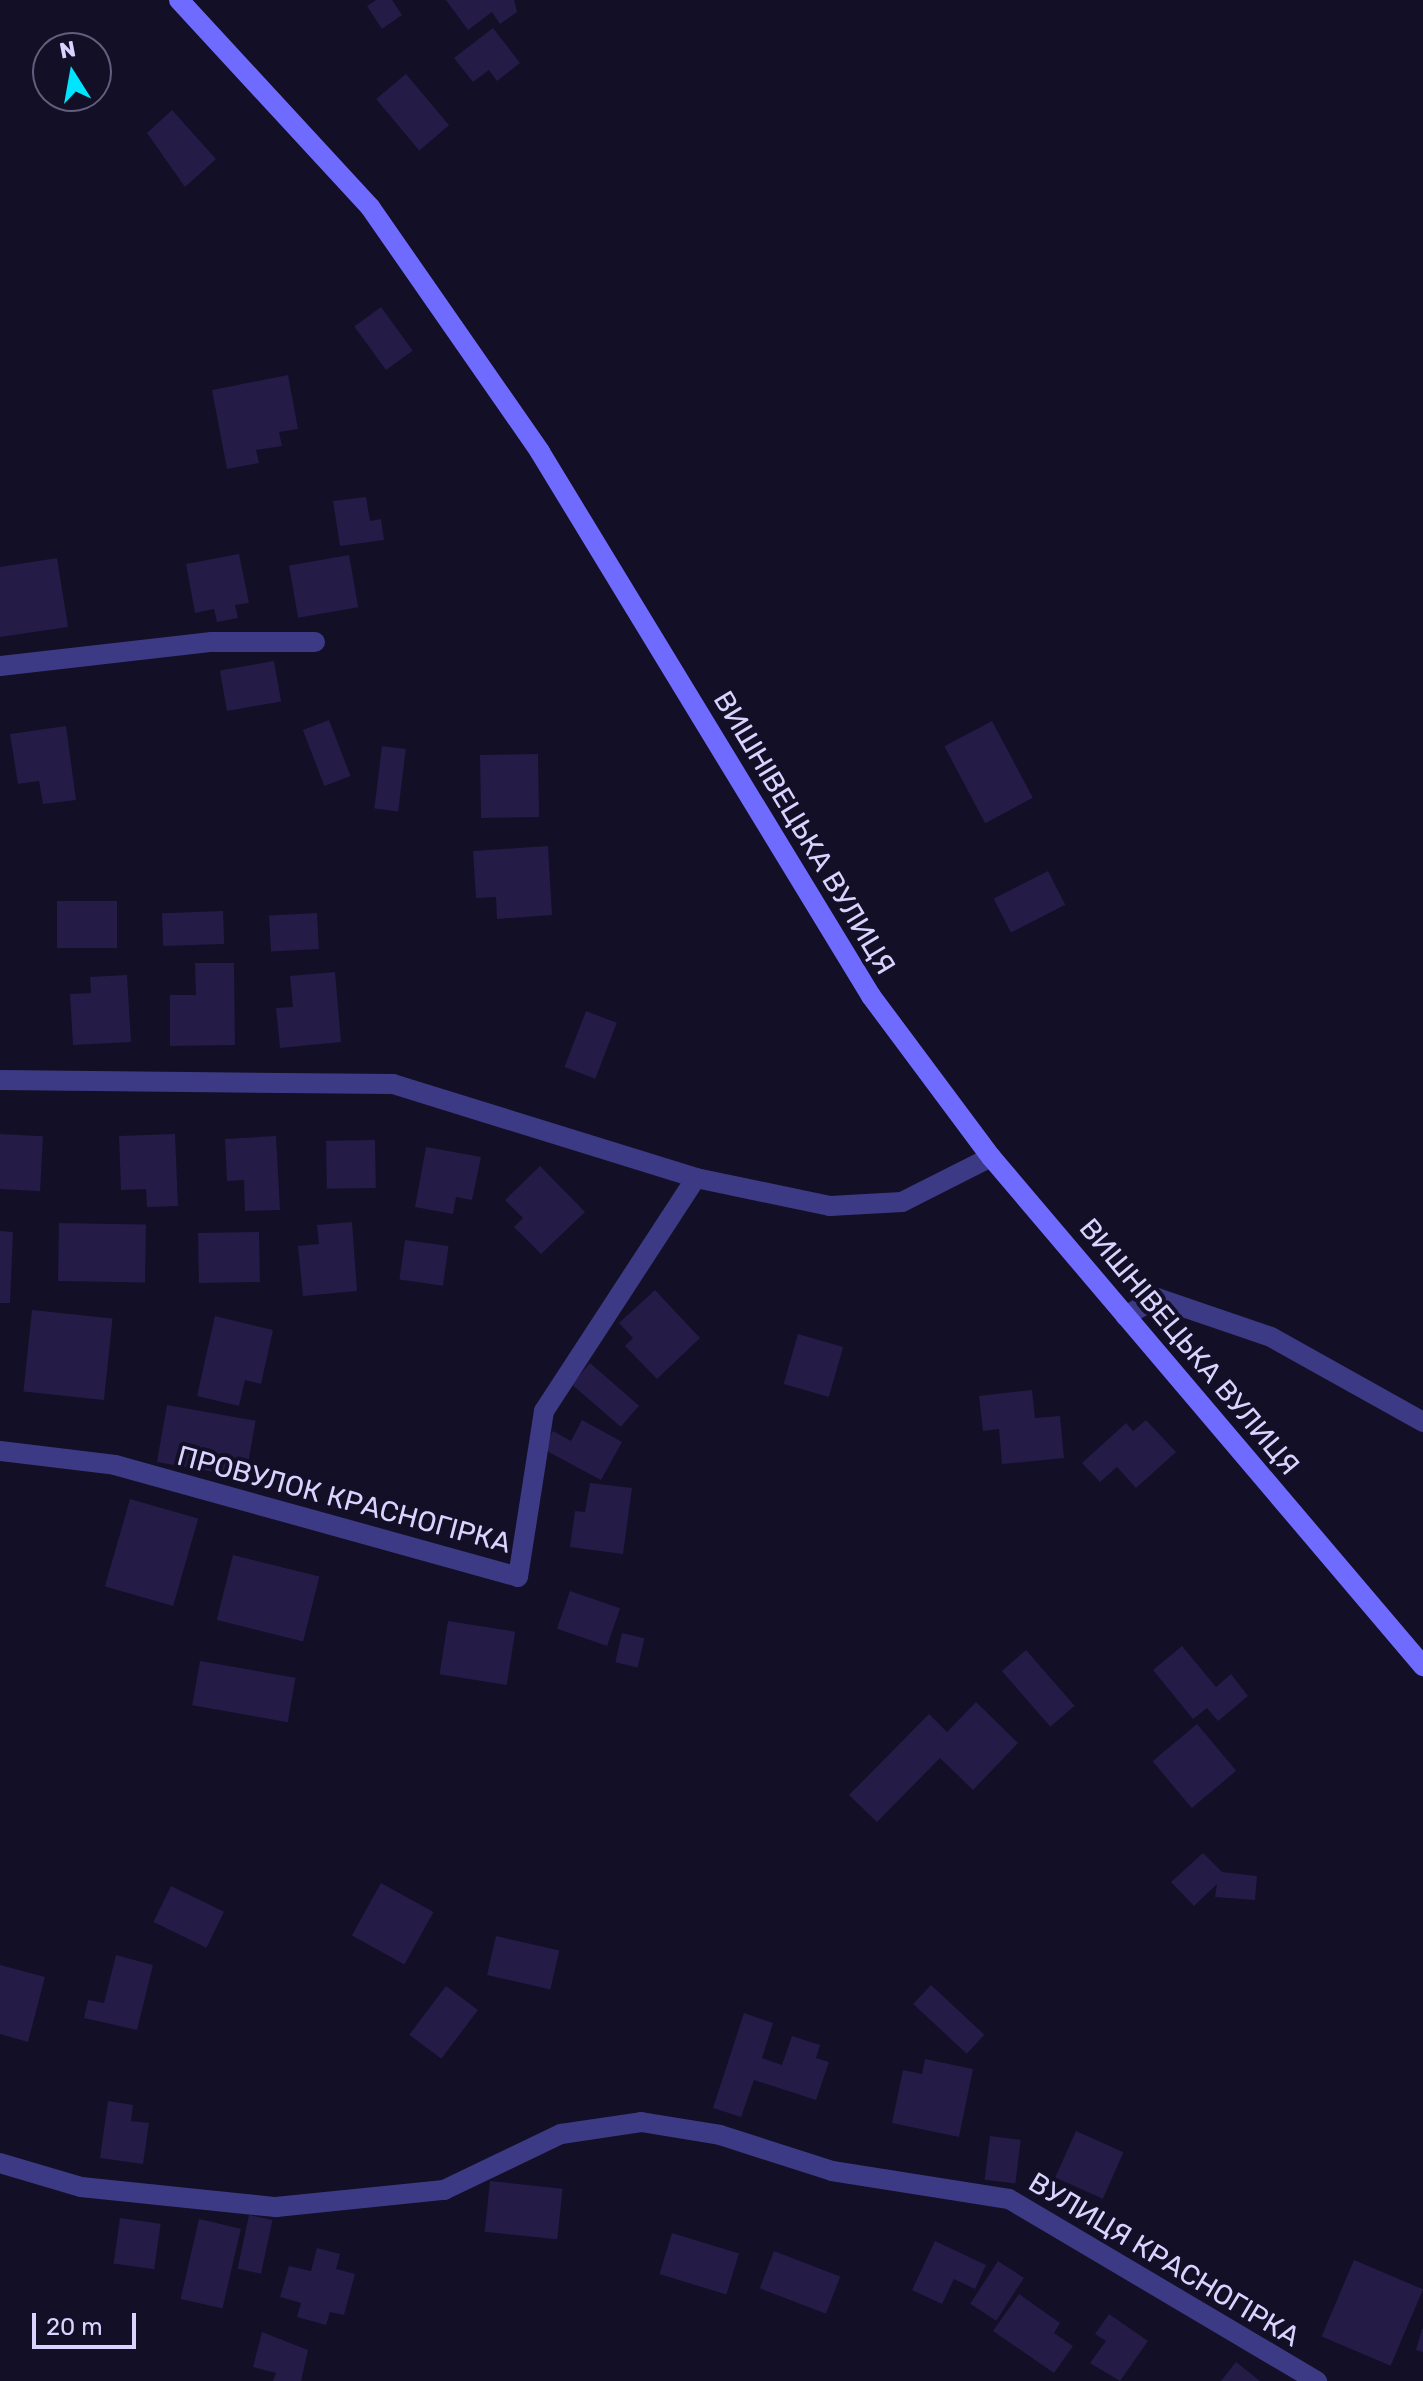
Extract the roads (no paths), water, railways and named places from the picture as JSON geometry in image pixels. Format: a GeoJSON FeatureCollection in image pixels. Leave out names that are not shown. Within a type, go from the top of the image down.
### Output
{"type":"FeatureCollection","features":[{"type":"Feature","properties":{"kind":"main road","name":"ВИШНІВЕЦЬКА ВУЛИЦЯ"},"geometry":{"type":"LineString","coordinates":[[179,0],[370,207],[540,452],[871,996],[991,1157],[1423,1666]]}},
{"type":"Feature","properties":{"kind":"street"},"geometry":{"type":"LineString","coordinates":[[0,666],[212,642],[315,642]]}},
{"type":"Feature","properties":{"kind":"street"},"geometry":{"type":"LineString","coordinates":[[0,1080],[393,1084],[696,1178],[830,1206],[902,1202],[991,1157]]}},
{"type":"Feature","properties":{"kind":"street","name":"ПРОВУЛОК КРАСНОГІРКА"},"geometry":{"type":"LineString","coordinates":[[0,1451],[115,1465],[518,1577],[544,1411],[696,1178]]}},
{"type":"Feature","properties":{"kind":"street"},"geometry":{"type":"LineString","coordinates":[[1125,1316],[1157,1298],[1271,1337],[1423,1422]]}},
{"type":"Feature","properties":{"kind":"street","name":"ВУЛИЦЯ КРАСНОГІРКА"},"geometry":{"type":"LineString","coordinates":[[0,2163],[81,2187],[276,2207],[444,2190],[561,2134],[641,2122],[694,2131],[832,2171],[1009,2199],[1317,2381]]}}]}
